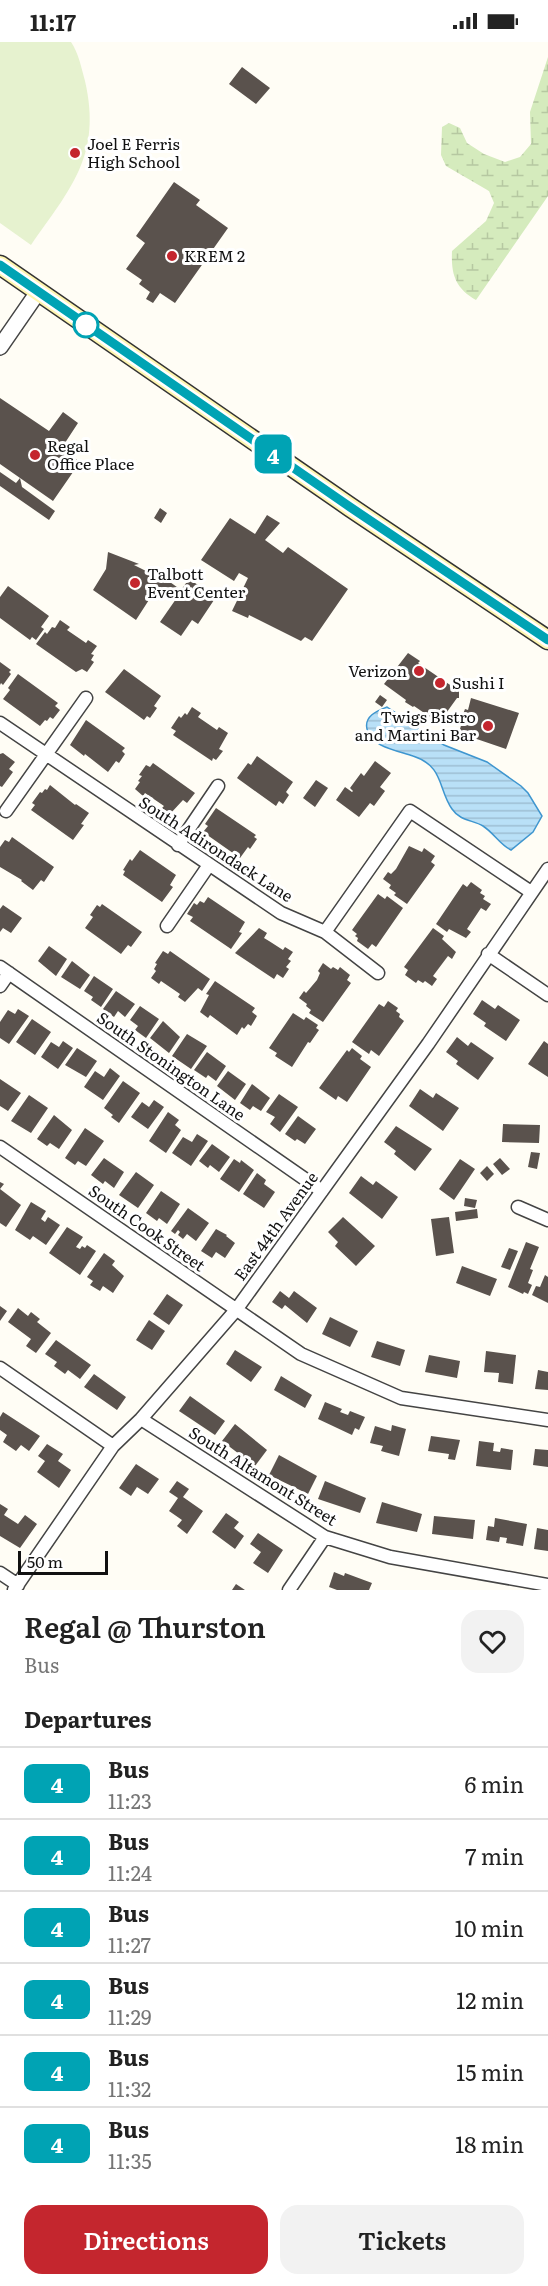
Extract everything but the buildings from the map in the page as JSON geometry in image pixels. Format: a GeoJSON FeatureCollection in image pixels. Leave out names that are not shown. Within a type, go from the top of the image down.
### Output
{"type":"FeatureCollection","features":[{"type":"Feature","properties":{"kind":"main road"},"geometry":{"type":"LineString","coordinates":[[0,265],[350,507],[548,640]]}},
{"type":"Feature","properties":{"kind":"street"},"geometry":{"type":"LineString","coordinates":[[0,347],[38,292]]}},
{"type":"Feature","properties":{"kind":"street"},"geometry":{"type":"LineString","coordinates":[[6,811],[86,698]]}},
{"type":"Feature","properties":{"kind":"street","name":"South Adirondack Lane"},"geometry":{"type":"LineString","coordinates":[[0,723],[281,913],[326,932],[378,973]]}},
{"type":"Feature","properties":{"kind":"street"},"geometry":{"type":"LineString","coordinates":[[178,845],[218,786]]}},
{"type":"Feature","properties":{"kind":"street"},"geometry":{"type":"LineString","coordinates":[[326,932],[410,811],[531,892]]}},
{"type":"Feature","properties":{"kind":"street"},"geometry":{"type":"LineString","coordinates":[[166,926],[209,865]]}},
{"type":"Feature","properties":{"kind":"street","name":"East 44th Avenue"},"geometry":{"type":"LineString","coordinates":[[16,1588],[113,1446],[141,1419],[236,1310],[421,1053],[548,869]]}},
{"type":"Feature","properties":{"kind":"street"},"geometry":{"type":"LineString","coordinates":[[488,954],[548,995]]}},
{"type":"Feature","properties":{"kind":"street"},"geometry":{"type":"LineString","coordinates":[[0,986],[4,970]]}},
{"type":"Feature","properties":{"kind":"street","name":"South Stonington Lane"},"geometry":{"type":"LineString","coordinates":[[4,970],[322,1191]]}},
{"type":"Feature","properties":{"kind":"street","name":"South Cook Street"},"geometry":{"type":"LineString","coordinates":[[0,1147],[301,1354],[401,1398],[548,1420]]}},
{"type":"Feature","properties":{"kind":"street"},"geometry":{"type":"LineString","coordinates":[[519,1207],[548,1220]]}},
{"type":"Feature","properties":{"kind":"street"},"geometry":{"type":"LineString","coordinates":[[0,1368],[113,1446]]}},
{"type":"Feature","properties":{"kind":"street","name":"South Altamont Street"},"geometry":{"type":"LineString","coordinates":[[141,1419],[325,1537],[390,1557],[548,1585]]}},
{"type":"Feature","properties":{"kind":"street"},"geometry":{"type":"LineString","coordinates":[[289,1590],[325,1537]]}},
{"type":"Feature","properties":{"kind":"street"},"geometry":{"type":"LineString","coordinates":[[0,1573],[16,1588]]}},
{"type":"Feature","properties":{"kind":"green space"},"geometry":{"type":"Polygon","coordinates":[[[0,42],[71,42],[81,66],[89,107],[86,150],[79,169],[59,206],[31,245],[0,223],[0,42]]]}},
{"type":"Feature","properties":{"kind":"green space"},"geometry":{"type":"Polygon","coordinates":[[[548,57],[548,196],[476,300],[463,291],[456,280],[452,267],[452,251],[486,221],[494,203],[489,191],[446,166],[441,155],[442,127],[449,123],[460,128],[467,143],[484,154],[505,162],[520,157],[531,144],[530,112],[548,57]]]}},
{"type":"Feature","properties":{"kind":"water"},"geometry":{"type":"Polygon","coordinates":[[[387,707],[444,745],[487,762],[521,786],[542,816],[533,832],[511,850],[483,826],[455,813],[439,779],[430,766],[423,760],[379,744],[369,735],[367,721],[369,717],[387,707]]]}},
{"type":"Feature","properties":{"kind":"bus line","name":"4"},"geometry":{"type":"LineString","coordinates":[[0,265],[350,507],[548,640]]}},
{"type":"Feature","properties":{"kind":"place","name":"Joel E Ferris High School"},"geometry":{"type":"Point","coordinates":[75,153]}},
{"type":"Feature","properties":{"kind":"place","name":"KREM 2"},"geometry":{"type":"Point","coordinates":[172,256]}},
{"type":"Feature","properties":{"kind":"place","name":"Regal Office Place"},"geometry":{"type":"Point","coordinates":[35,455]}},
{"type":"Feature","properties":{"kind":"place","name":"Talbott Event Center"},"geometry":{"type":"Point","coordinates":[135,583]}},
{"type":"Feature","properties":{"kind":"place","name":"Verizon"},"geometry":{"type":"Point","coordinates":[419,671]}},
{"type":"Feature","properties":{"kind":"place","name":"Sushi I"},"geometry":{"type":"Point","coordinates":[440,683]}},
{"type":"Feature","properties":{"kind":"place","name":"Twigs Bistro and Martini Bar"},"geometry":{"type":"Point","coordinates":[488,726]}}]}
